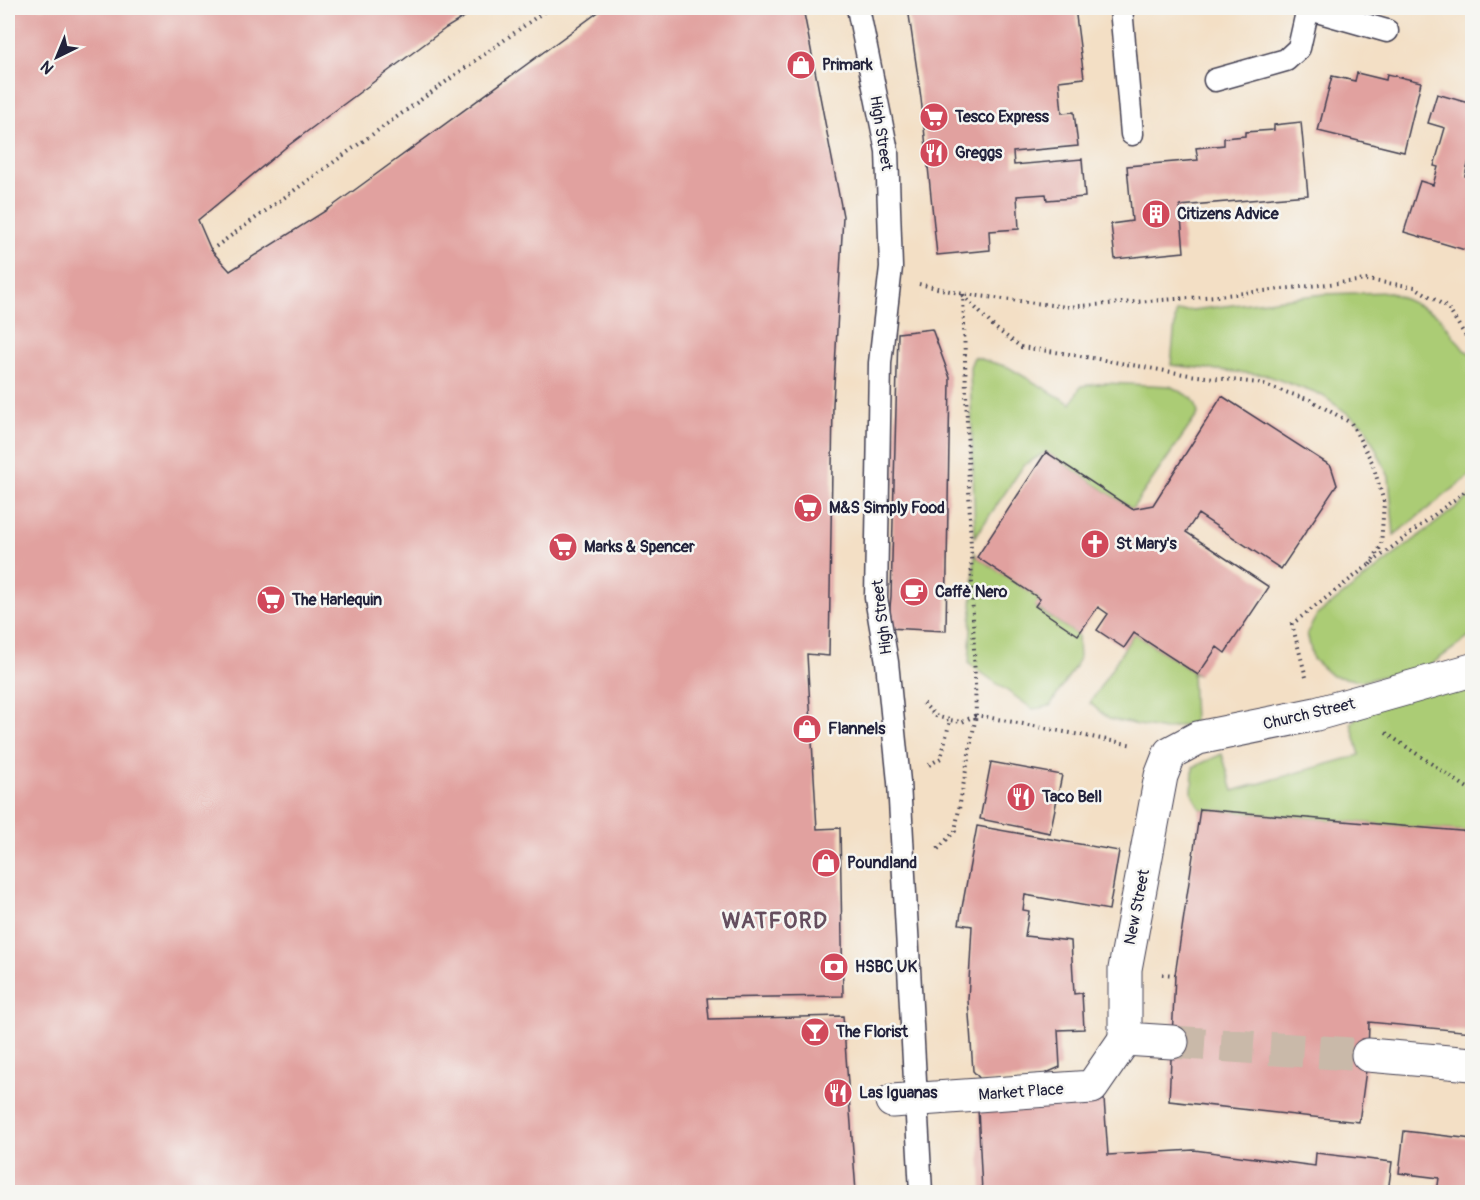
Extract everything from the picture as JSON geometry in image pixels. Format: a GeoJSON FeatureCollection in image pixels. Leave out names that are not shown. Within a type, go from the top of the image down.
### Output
{"type":"FeatureCollection","features":[{"type":"Feature","properties":{"kind":"street","name":"Church Street"},"geometry":{"type":"LineString","coordinates":[[1166,764],[1197,738],[1316,714],[1473,670]]}},
{"type":"Feature","properties":{"kind":"street","name":"New Street"},"geometry":{"type":"LineString","coordinates":[[1125,1039],[1125,969],[1166,764]]}},
{"type":"Feature","properties":{"kind":"street"},"geometry":{"type":"LineString","coordinates":[[1125,1039],[1172,1042]]}},
{"type":"Feature","properties":{"kind":"street","name":"Market Place"},"geometry":{"type":"LineString","coordinates":[[904,1101],[1092,1087],[1125,1039]]}},
{"type":"Feature","properties":{"kind":"street"},"geometry":{"type":"LineString","coordinates":[[1368,1054],[1473,1064]]}},
{"type":"Feature","properties":{"kind":"lane","name":"High Street"},"geometry":{"type":"LineString","coordinates":[[858,8],[886,151],[890,242],[889,281],[880,363],[876,598],[887,662],[898,771],[904,884],[904,1101],[921,1192]]}},
{"type":"Feature","properties":{"kind":"lane"},"geometry":{"type":"LineString","coordinates":[[1121,8],[1132,134]]}},
{"type":"Feature","properties":{"kind":"lane"},"geometry":{"type":"LineString","coordinates":[[1215,80],[1286,60],[1299,48],[1307,8],[1387,31]]}},
{"type":"Feature","properties":{"kind":"path"},"geometry":{"type":"LineString","coordinates":[[211,250],[549,8]]}},
{"type":"Feature","properties":{"kind":"path"},"geometry":{"type":"LineString","coordinates":[[889,281],[926,285],[963,294],[1067,307],[1217,296],[1366,280],[1415,287],[1448,308],[1473,346]]}},
{"type":"Feature","properties":{"kind":"path"},"geometry":{"type":"LineString","coordinates":[[963,294],[995,328],[1021,347],[1189,375],[1258,383],[1310,400],[1351,423],[1372,462],[1384,502],[1381,546],[1368,568]]}},
{"type":"Feature","properties":{"kind":"path"},"geometry":{"type":"LineString","coordinates":[[904,884],[954,831],[976,715],[963,294]]}},
{"type":"Feature","properties":{"kind":"path"},"geometry":{"type":"LineString","coordinates":[[1316,714],[1292,624],[1473,486]]}},
{"type":"Feature","properties":{"kind":"path"},"geometry":{"type":"LineString","coordinates":[[936,716],[962,722],[976,715],[1166,764]]}},
{"type":"Feature","properties":{"kind":"path"},"geometry":{"type":"LineString","coordinates":[[941,758],[950,720]]}},
{"type":"Feature","properties":{"kind":"path"},"geometry":{"type":"LineString","coordinates":[[1381,730],[1473,791]]}},
{"type":"Feature","properties":{"kind":"green space"},"geometry":{"type":"Polygon","coordinates":[[[1390,292],[1438,315],[1464,350],[1472,354],[1472,474],[1394,535],[1389,477],[1365,426],[1323,396],[1266,375],[1171,365],[1176,312],[1324,294],[1390,292]]]}},
{"type":"Feature","properties":{"kind":"green space"},"geometry":{"type":"Polygon","coordinates":[[[974,357],[1008,367],[1071,404],[1081,386],[1105,383],[1170,386],[1192,398],[1198,414],[1132,509],[1046,452],[1024,465],[975,537],[970,367],[974,357]]]}},
{"type":"Feature","properties":{"kind":"green space"},"geometry":{"type":"Polygon","coordinates":[[[1472,495],[1472,635],[1430,665],[1363,681],[1332,676],[1313,659],[1307,633],[1317,615],[1472,495]]]}},
{"type":"Feature","properties":{"kind":"green space"},"geometry":{"type":"Polygon","coordinates":[[[975,553],[977,557],[1040,599],[1035,607],[1078,635],[1079,660],[1050,706],[1033,709],[969,664],[975,553]]]}},
{"type":"Feature","properties":{"kind":"green space"},"geometry":{"type":"Polygon","coordinates":[[[1134,633],[1198,675],[1192,673],[1194,722],[1164,730],[1109,719],[1090,703],[1134,633]]]}},
{"type":"Feature","properties":{"kind":"green space"},"geometry":{"type":"Polygon","coordinates":[[[1472,675],[1472,832],[1200,809],[1192,793],[1193,767],[1222,754],[1233,791],[1360,755],[1351,723],[1370,705],[1472,675]]]}},
{"type":"Feature","properties":{"kind":"building"},"geometry":{"type":"Polygon","coordinates":[[[8,8],[479,8],[446,28],[285,148],[198,220],[211,250],[230,271],[330,208],[604,8],[803,8],[843,216],[833,405],[829,656],[807,654],[817,829],[840,828],[843,996],[707,998],[709,1019],[843,1016],[856,1192],[8,1192],[8,8]]]}},
{"type":"Feature","properties":{"kind":"building"},"geometry":{"type":"Polygon","coordinates":[[[908,8],[1075,8],[1084,78],[1059,81],[1062,113],[1074,112],[1078,146],[1013,152],[1014,165],[1082,159],[1085,197],[1047,200],[1046,194],[1017,196],[1019,229],[989,231],[990,250],[937,255],[921,98],[908,8]]]}},
{"type":"Feature","properties":{"kind":"building"},"geometry":{"type":"Polygon","coordinates":[[[1357,73],[1386,80],[1387,74],[1421,82],[1404,152],[1318,131],[1332,76],[1355,81],[1357,73]]]}},
{"type":"Feature","properties":{"kind":"building"},"geometry":{"type":"Polygon","coordinates":[[[1437,94],[1472,104],[1472,149],[1465,176],[1472,178],[1472,252],[1404,232],[1420,181],[1433,185],[1438,167],[1434,166],[1445,128],[1428,123],[1437,94]]]}},
{"type":"Feature","properties":{"kind":"building"},"geometry":{"type":"Polygon","coordinates":[[[1301,122],[1308,195],[1180,206],[1184,252],[1115,259],[1111,224],[1132,221],[1127,166],[1198,160],[1196,148],[1224,145],[1224,138],[1245,136],[1245,132],[1274,130],[1274,125],[1301,122]]]}},
{"type":"Feature","properties":{"kind":"building"},"geometry":{"type":"Polygon","coordinates":[[[932,329],[950,378],[946,631],[888,628],[891,596],[898,333],[932,329]]]}},
{"type":"Feature","properties":{"kind":"building","name":"St Mary's"},"geometry":{"type":"Polygon","coordinates":[[[1222,396],[1331,466],[1337,485],[1281,569],[1198,514],[1186,532],[1269,587],[1225,653],[1217,647],[1198,675],[1134,633],[1124,648],[1097,630],[1108,614],[1098,607],[1078,635],[1035,606],[1040,599],[977,557],[1046,452],[1132,509],[1153,505],[1222,396]]]}},
{"type":"Feature","properties":{"kind":"building","name":"Taco Bell"},"geometry":{"type":"Polygon","coordinates":[[[991,762],[1062,775],[1050,833],[980,819],[991,762]]]}},
{"type":"Feature","properties":{"kind":"building"},"geometry":{"type":"Polygon","coordinates":[[[1200,809],[1472,832],[1472,1032],[1369,1022],[1368,1055],[1359,1122],[1169,1101],[1175,975],[1200,809]]]}},
{"type":"Feature","properties":{"kind":"building"},"geometry":{"type":"Polygon","coordinates":[[[977,826],[1119,851],[1109,910],[1025,895],[1023,910],[1029,911],[1025,936],[1071,941],[1074,994],[1082,993],[1084,1029],[1058,1030],[1060,1067],[1035,1078],[982,1081],[973,1071],[968,1000],[972,926],[959,924],[977,826]]]}},
{"type":"Feature","properties":{"kind":"building"},"geometry":{"type":"Polygon","coordinates":[[[1104,1099],[1108,1155],[1194,1150],[1315,1166],[1316,1153],[1392,1162],[1388,1192],[982,1192],[978,1108],[1104,1099]]]}},
{"type":"Feature","properties":{"kind":"building"},"geometry":{"type":"Polygon","coordinates":[[[1404,1131],[1472,1139],[1472,1192],[1437,1192],[1439,1178],[1399,1173],[1404,1131]]]}},
{"type":"Feature","properties":{"kind":"tunnel"},"geometry":{"type":"LineString","coordinates":[[1172,1042],[1368,1055]]}},
{"type":"Feature","properties":{"kind":"place","name":"Primark"},"geometry":{"type":"Point","coordinates":[801,65]}},
{"type":"Feature","properties":{"kind":"place","name":"Tesco Express"},"geometry":{"type":"Point","coordinates":[934,117]}},
{"type":"Feature","properties":{"kind":"place","name":"Greggs"},"geometry":{"type":"Point","coordinates":[934,153]}},
{"type":"Feature","properties":{"kind":"place","name":"Citizens Advice"},"geometry":{"type":"Point","coordinates":[1156,214]}},
{"type":"Feature","properties":{"kind":"place","name":"M&S Simply Food"},"geometry":{"type":"Point","coordinates":[808,508]}},
{"type":"Feature","properties":{"kind":"place","name":"St Mary's"},"geometry":{"type":"Point","coordinates":[1095,544]}},
{"type":"Feature","properties":{"kind":"place","name":"Marks & Spencer"},"geometry":{"type":"Point","coordinates":[563,547]}},
{"type":"Feature","properties":{"kind":"place","name":"Caffè Nero"},"geometry":{"type":"Point","coordinates":[914,592]}},
{"type":"Feature","properties":{"kind":"place","name":"The Harlequin"},"geometry":{"type":"Point","coordinates":[271,600]}},
{"type":"Feature","properties":{"kind":"place","name":"Flannels"},"geometry":{"type":"Point","coordinates":[807,729]}},
{"type":"Feature","properties":{"kind":"place","name":"Taco Bell"},"geometry":{"type":"Point","coordinates":[1021,797]}},
{"type":"Feature","properties":{"kind":"place","name":"Poundland"},"geometry":{"type":"Point","coordinates":[826,863]}},
{"type":"Feature","properties":{"kind":"place","name":"HSBC UK"},"geometry":{"type":"Point","coordinates":[834,967]}},
{"type":"Feature","properties":{"kind":"place","name":"The Florist"},"geometry":{"type":"Point","coordinates":[815,1032]}},
{"type":"Feature","properties":{"kind":"place","name":"Las Iguanas"},"geometry":{"type":"Point","coordinates":[838,1093]}},
{"type":"Feature","properties":{"kind":"district","name":"WATFORD"},"geometry":{"type":"Point","coordinates":[775,921]}}]}
